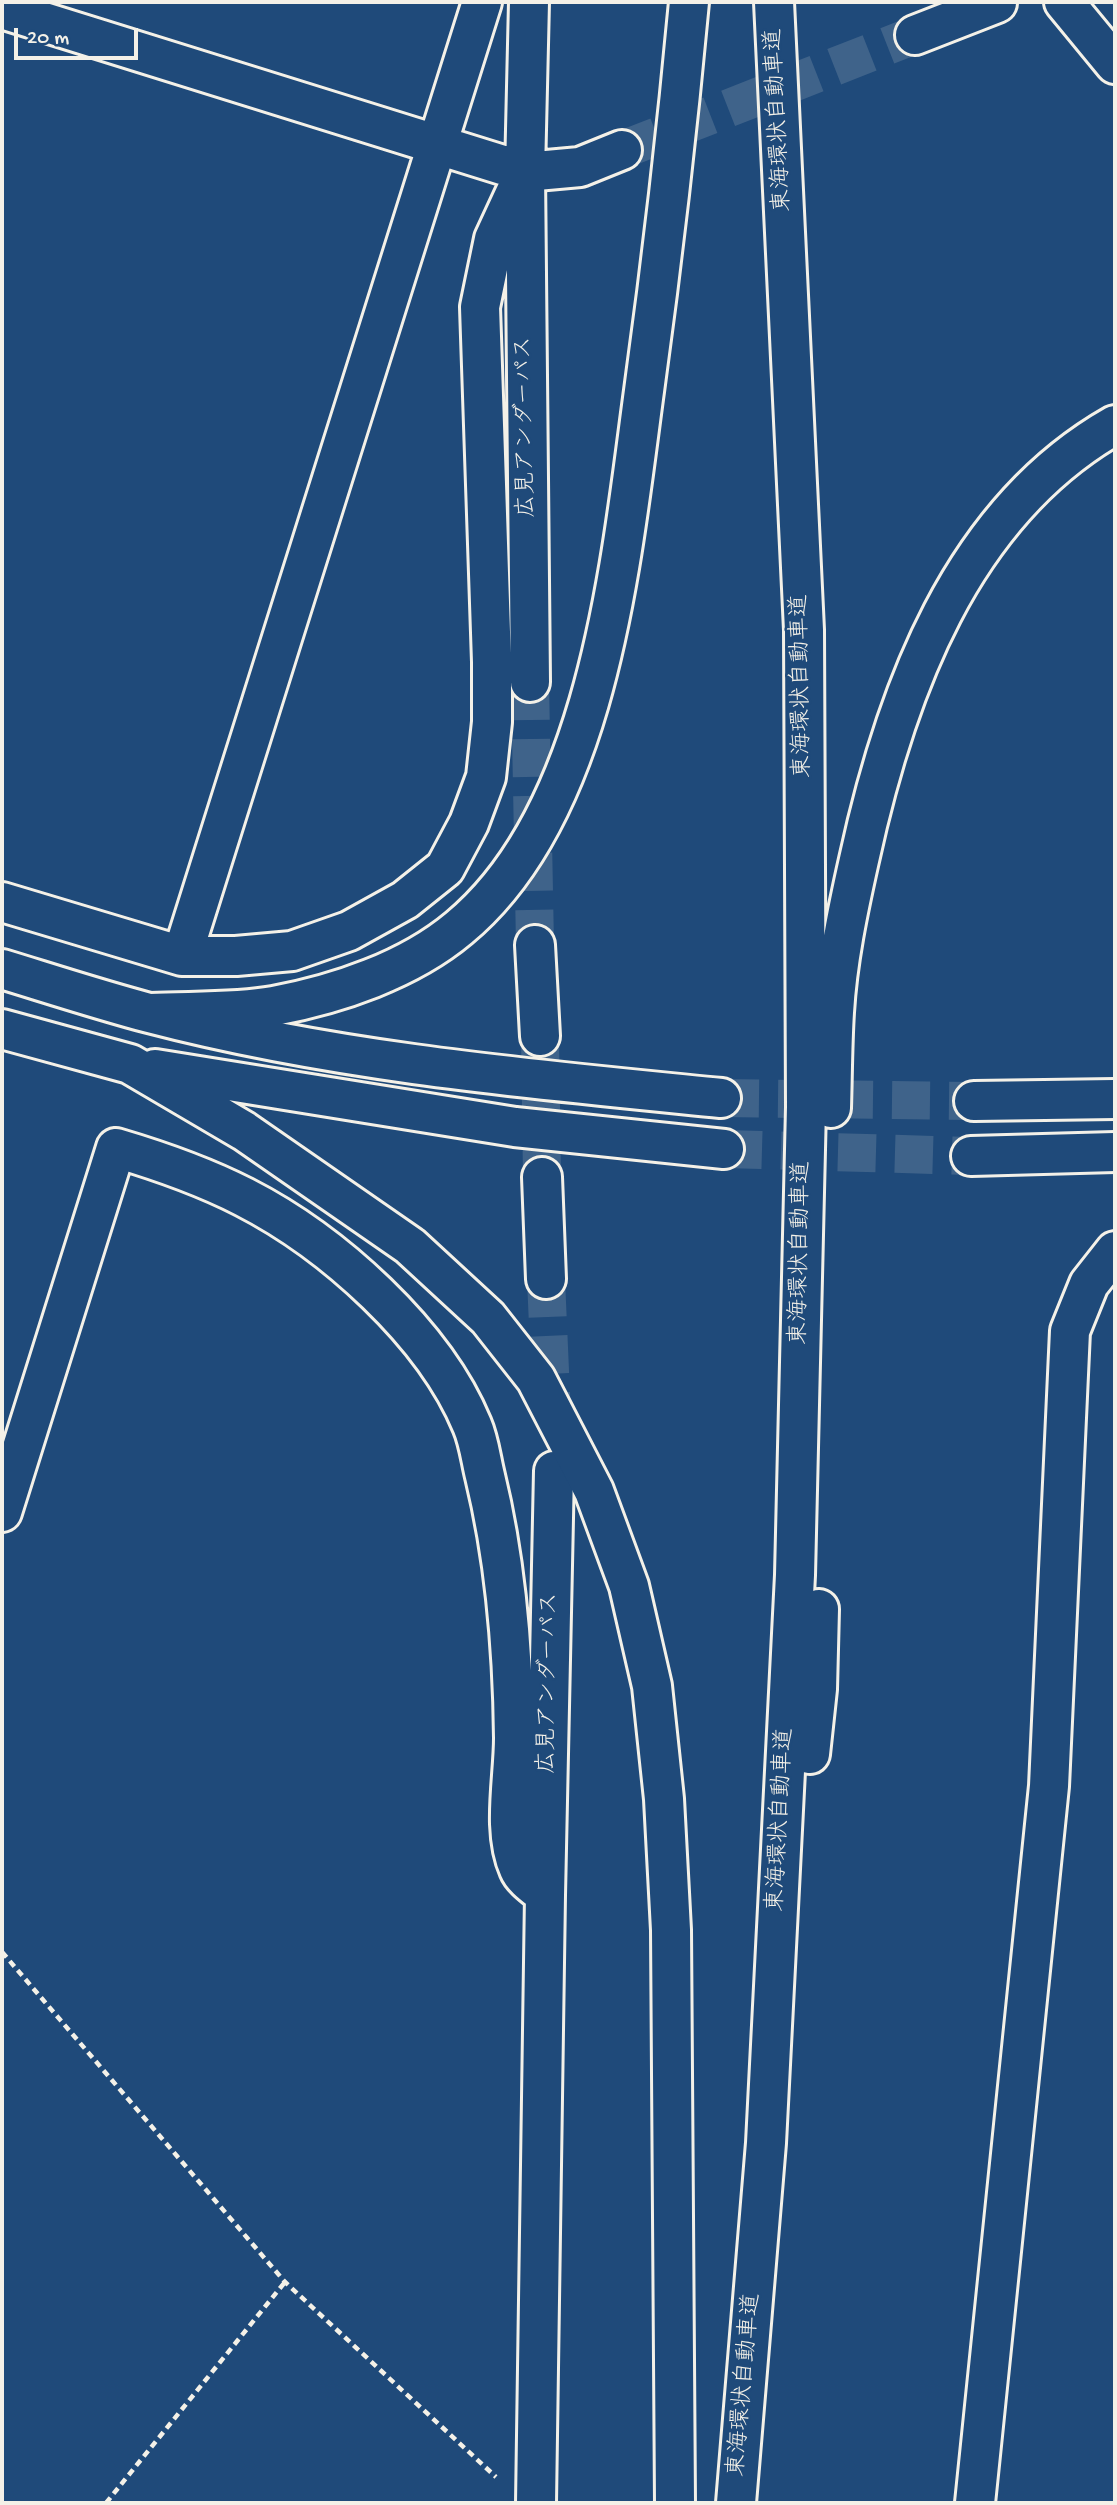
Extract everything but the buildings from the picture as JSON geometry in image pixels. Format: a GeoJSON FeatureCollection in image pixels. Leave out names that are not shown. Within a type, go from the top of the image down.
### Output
{"type":"FeatureCollection","features":[{"type":"Feature","properties":{"kind":"main road"},"geometry":{"type":"LineString","coordinates":[[182,956],[482,2]]}},
{"type":"Feature","properties":{"kind":"main road","name":"広見アンダーパス"},"geometry":{"type":"LineString","coordinates":[[529,2],[524,172],[530,682]]}},
{"type":"Feature","properties":{"kind":"main road"},"geometry":{"type":"LineString","coordinates":[[151,1013],[272,1006],[330,991],[395,968],[459,929],[510,878],[552,807],[581,732],[605,638],[635,460],[670,205],[689,2]]}},
{"type":"Feature","properties":{"kind":"main road","name":"東海環状自動車道"},"geometry":{"type":"LineString","coordinates":[[736,2503],[766,2143],[795,1574],[806,1108],[804,630],[774,2]]}},
{"type":"Feature","properties":{"kind":"main road"},"geometry":{"type":"LineString","coordinates":[[1064,2],[1115,64]]}},
{"type":"Feature","properties":{"kind":"main road"},"geometry":{"type":"LineString","coordinates":[[915,35],[997,3]]}},
{"type":"Feature","properties":{"kind":"main road"},"geometry":{"type":"LineString","coordinates":[[2,9],[524,172],[580,167],[622,150]]}},
{"type":"Feature","properties":{"kind":"main road"},"geometry":{"type":"LineString","coordinates":[[2,902],[182,956],[236,956],[292,951],[349,931],[405,901],[445,868],[469,823],[486,777],[492,722],[480,307],[494,239],[524,172]]}},
{"type":"Feature","properties":{"kind":"main road"},"geometry":{"type":"LineString","coordinates":[[766,2143],[817,1689],[834,1010],[851,896],[874,791],[907,690],[953,591],[1010,509],[1077,447],[1115,425]]}},
{"type":"Feature","properties":{"kind":"main road"},"geometry":{"type":"LineString","coordinates":[[536,945],[540,1036]]}},
{"type":"Feature","properties":{"kind":"main road"},"geometry":{"type":"LineString","coordinates":[[2,969],[151,1013],[321,1049],[513,1078],[721,1098]]}},
{"type":"Feature","properties":{"kind":"main road"},"geometry":{"type":"LineString","coordinates":[[2,1029],[130,1064],[515,1127],[724,1149]]}},
{"type":"Feature","properties":{"kind":"main road"},"geometry":{"type":"LineString","coordinates":[[130,1064],[244,1131],[331,1188],[430,1264],[488,1318],[536,1379],[594,1491],[629,1586],[652,1686],[664,1799],[671,1930],[675,2503]]}},
{"type":"Feature","properties":{"kind":"main road"},"geometry":{"type":"LineString","coordinates":[[974,1101],[1115,1098]]}},
{"type":"Feature","properties":{"kind":"main road"},"geometry":{"type":"LineString","coordinates":[[2,1512],[116,1149],[174,1166],[246,1198],[319,1246],[385,1301],[438,1361],[472,1426],[492,1505],[508,1599],[514,1738],[511,1839],[519,1871],[545,1895]]}},
{"type":"Feature","properties":{"kind":"main road"},"geometry":{"type":"LineString","coordinates":[[971,1156],[1115,1152]]}},
{"type":"Feature","properties":{"kind":"main road"},"geometry":{"type":"LineString","coordinates":[[542,1177],[546,1279]]}},
{"type":"Feature","properties":{"kind":"main road"},"geometry":{"type":"LineString","coordinates":[[975,2503],[1049,1786],[1070,1331],[1089,1284],[1115,1251]]}},
{"type":"Feature","properties":{"kind":"main road","name":"広見アンダーパス"},"geometry":{"type":"LineString","coordinates":[[520,2494],[545,1895],[554,1471]]}},
{"type":"Feature","properties":{"kind":"path"},"geometry":{"type":"LineString","coordinates":[[2,1952],[285,2283],[520,2494]]}},
{"type":"Feature","properties":{"kind":"path"},"geometry":{"type":"LineString","coordinates":[[106,2503],[285,2283]]}},
{"type":"Feature","properties":{"kind":"tunnel"},"geometry":{"type":"LineString","coordinates":[[622,150],[915,35]]}},
{"type":"Feature","properties":{"kind":"tunnel"},"geometry":{"type":"LineString","coordinates":[[530,682],[535,945]]}},
{"type":"Feature","properties":{"kind":"tunnel"},"geometry":{"type":"LineString","coordinates":[[540,1036],[542,1177]]}},
{"type":"Feature","properties":{"kind":"tunnel"},"geometry":{"type":"LineString","coordinates":[[721,1098],[974,1101]]}},
{"type":"Feature","properties":{"kind":"tunnel"},"geometry":{"type":"LineString","coordinates":[[724,1149],[971,1156]]}},
{"type":"Feature","properties":{"kind":"tunnel"},"geometry":{"type":"LineString","coordinates":[[546,1279],[552,1417]]}}]}
